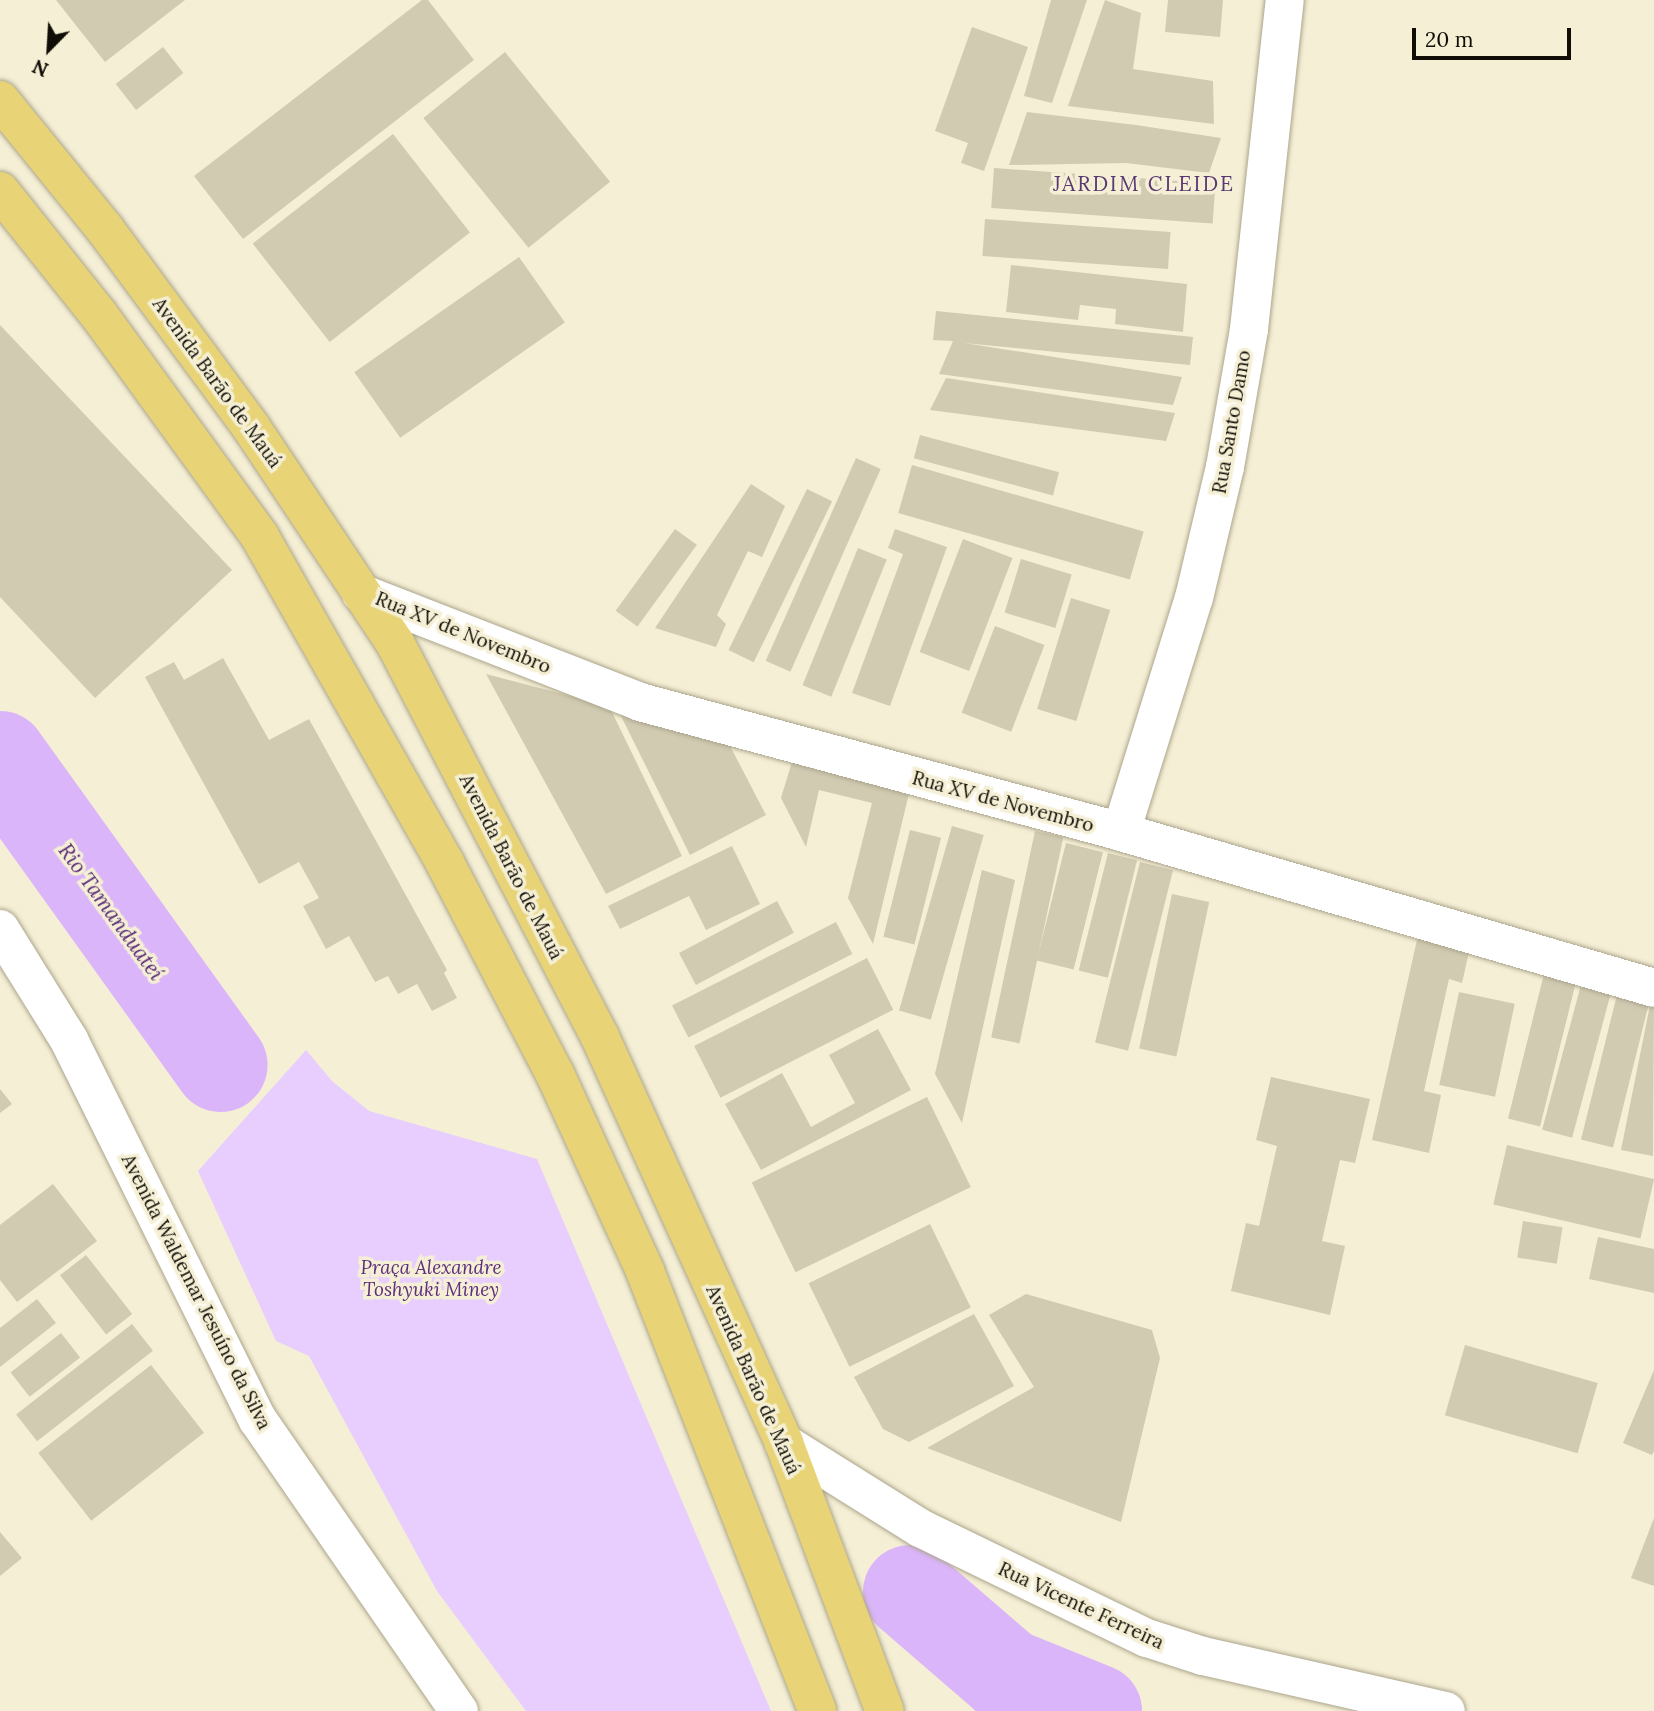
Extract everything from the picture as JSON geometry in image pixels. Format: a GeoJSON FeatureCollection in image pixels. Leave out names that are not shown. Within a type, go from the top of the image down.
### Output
{"type":"FeatureCollection","features":[{"type":"Feature","properties":{"kind":"main road","name":"Avenida Barão de Mauá"},"geometry":{"type":"LineString","coordinates":[[0,100],[105,229],[251,427],[395,643],[600,1037],[784,1443],[885,1711]]}},
{"type":"Feature","properties":{"kind":"main road"},"geometry":{"type":"LineString","coordinates":[[0,191],[99,315],[260,537],[445,863],[555,1074],[645,1271],[817,1711]]}},
{"type":"Feature","properties":{"kind":"street","name":"Rua Santo Damo"},"geometry":{"type":"LineString","coordinates":[[1121,832],[1194,598],[1226,467],[1249,329],[1285,0]]}},
{"type":"Feature","properties":{"kind":"street","name":"Rua XV de Novembro"},"geometry":{"type":"LineString","coordinates":[[360,593],[639,702],[1121,832],[1654,988]]}},
{"type":"Feature","properties":{"kind":"street","name":"Avenida Waldemar Jesuíno da Silva"},"geometry":{"type":"LineString","coordinates":[[0,929],[69,1040],[258,1420],[459,1711]]}},
{"type":"Feature","properties":{"kind":"street","name":"Rua Vicente Ferreira"},"geometry":{"type":"LineString","coordinates":[[784,1443],[920,1528],[1122,1628],[1174,1649],[1446,1711]]}},
{"type":"Feature","properties":{"kind":"green space","name":"Praça Alexandre Toshyuki Miney"},"geometry":{"type":"Polygon","coordinates":[[[306,1050],[332,1081],[369,1111],[537,1159],[771,1711],[526,1711],[437,1591],[309,1356],[276,1341],[198,1171],[306,1050]]]}},
{"type":"Feature","properties":{"kind":"building"},"geometry":{"type":"Polygon","coordinates":[[[56,0],[185,0],[105,62],[56,0]]]}},
{"type":"Feature","properties":{"kind":"building"},"geometry":{"type":"Polygon","coordinates":[[[422,0],[428,0],[474,60],[243,239],[194,176],[422,0]]]}},
{"type":"Feature","properties":{"kind":"building"},"geometry":{"type":"Polygon","coordinates":[[[1051,0],[1087,0],[1052,103],[1024,96],[1051,0]]]}},
{"type":"Feature","properties":{"kind":"building"},"geometry":{"type":"Polygon","coordinates":[[[1105,0],[1141,13],[1133,69],[1213,81],[1214,124],[1068,106],[1105,0]]]}},
{"type":"Feature","properties":{"kind":"building"},"geometry":{"type":"Polygon","coordinates":[[[1168,0],[1223,0],[1220,37],[1165,32],[1168,0]]]}},
{"type":"Feature","properties":{"kind":"building"},"geometry":{"type":"Polygon","coordinates":[[[972,27],[1028,47],[984,171],[961,163],[968,143],[935,131],[972,27]]]}},
{"type":"Feature","properties":{"kind":"building"},"geometry":{"type":"Polygon","coordinates":[[[163,47],[183,73],[136,110],[116,84],[163,47]]]}},
{"type":"Feature","properties":{"kind":"building"},"geometry":{"type":"Polygon","coordinates":[[[505,52],[610,182],[528,248],[423,118],[505,52]]]}},
{"type":"Feature","properties":{"kind":"building"},"geometry":{"type":"Polygon","coordinates":[[[1027,112],[1221,138],[1209,173],[1126,163],[1009,165],[1027,112]]]}},
{"type":"Feature","properties":{"kind":"building"},"geometry":{"type":"Polygon","coordinates":[[[393,134],[470,233],[330,342],[253,244],[393,134]]]}},
{"type":"Feature","properties":{"kind":"building"},"geometry":{"type":"Polygon","coordinates":[[[994,168],[1215,183],[1213,223],[991,208],[994,168]]]}},
{"type":"Feature","properties":{"kind":"building"},"geometry":{"type":"Polygon","coordinates":[[[985,219],[1171,232],[1168,269],[982,256],[985,219]]]}},
{"type":"Feature","properties":{"kind":"building"},"geometry":{"type":"Polygon","coordinates":[[[519,257],[565,323],[400,438],[354,372],[519,257]]]}},
{"type":"Feature","properties":{"kind":"building"},"geometry":{"type":"Polygon","coordinates":[[[1011,265],[1187,284],[1183,332],[1115,324],[1116,309],[1080,305],[1078,320],[1006,312],[1011,265]]]}},
{"type":"Feature","properties":{"kind":"building"},"geometry":{"type":"Polygon","coordinates":[[[936,311],[1193,337],[1190,365],[964,343],[1182,377],[1173,405],[939,374],[953,341],[933,340],[936,311]]]}},
{"type":"Feature","properties":{"kind":"building"},"geometry":{"type":"Polygon","coordinates":[[[0,325],[232,570],[95,698],[0,597],[0,325]]]}},
{"type":"Feature","properties":{"kind":"building"},"geometry":{"type":"Polygon","coordinates":[[[946,378],[1175,413],[1166,441],[930,410],[946,378]]]}},
{"type":"Feature","properties":{"kind":"building"},"geometry":{"type":"Polygon","coordinates":[[[920,435],[1059,472],[1053,495],[914,458],[920,435]]]}},
{"type":"Feature","properties":{"kind":"building"},"geometry":{"type":"Polygon","coordinates":[[[856,458],[881,469],[790,672],[766,661],[856,458]]]}},
{"type":"Feature","properties":{"kind":"building"},"geometry":{"type":"Polygon","coordinates":[[[912,465],[1144,531],[1130,579],[898,513],[912,465]]]}},
{"type":"Feature","properties":{"kind":"building"},"geometry":{"type":"Polygon","coordinates":[[[751,484],[785,506],[762,557],[748,551],[717,615],[726,624],[716,647],[655,628],[751,484]]]}},
{"type":"Feature","properties":{"kind":"building"},"geometry":{"type":"Polygon","coordinates":[[[807,489],[832,501],[754,662],[729,650],[807,489]]]}},
{"type":"Feature","properties":{"kind":"building"},"geometry":{"type":"Polygon","coordinates":[[[675,529],[697,545],[637,627],[616,611],[675,529]]]}},
{"type":"Feature","properties":{"kind":"building"},"geometry":{"type":"Polygon","coordinates":[[[895,529],[947,547],[890,706],[852,693],[903,554],[888,548],[895,529]]]}},
{"type":"Feature","properties":{"kind":"building"},"geometry":{"type":"Polygon","coordinates":[[[963,539],[1012,558],[969,671],[920,652],[963,539]]]}},
{"type":"Feature","properties":{"kind":"building"},"geometry":{"type":"Polygon","coordinates":[[[858,548],[887,560],[831,697],[803,685],[858,548]]]}},
{"type":"Feature","properties":{"kind":"building"},"geometry":{"type":"Polygon","coordinates":[[[1021,559],[1072,574],[1055,628],[1005,613],[1021,559]]]}},
{"type":"Feature","properties":{"kind":"building"},"geometry":{"type":"Polygon","coordinates":[[[1071,598],[1110,610],[1076,721],[1037,709],[1071,598]]]}},
{"type":"Feature","properties":{"kind":"building"},"geometry":{"type":"Polygon","coordinates":[[[995,626],[1044,645],[1011,732],[962,713],[995,626]]]}},
{"type":"Feature","properties":{"kind":"building"},"geometry":{"type":"Polygon","coordinates":[[[223,658],[269,740],[309,719],[447,970],[444,973],[457,998],[432,1011],[417,984],[398,994],[388,976],[375,982],[349,936],[326,949],[303,906],[319,898],[299,862],[259,884],[145,677],[174,662],[184,680],[223,658]]]}},
{"type":"Feature","properties":{"kind":"building"},"geometry":{"type":"Polygon","coordinates":[[[486,674],[609,706],[682,856],[606,894],[486,674]]]}},
{"type":"Feature","properties":{"kind":"building"},"geometry":{"type":"Polygon","coordinates":[[[619,712],[728,742],[766,815],[690,855],[619,712]]]}},
{"type":"Feature","properties":{"kind":"building"},"geometry":{"type":"Polygon","coordinates":[[[794,755],[911,785],[873,944],[848,898],[872,803],[819,790],[806,847],[781,798],[794,755]]]}},
{"type":"Feature","properties":{"kind":"building"},"geometry":{"type":"Polygon","coordinates":[[[952,826],[984,835],[931,1020],[899,1011],[952,826]]]}},
{"type":"Feature","properties":{"kind":"building"},"geometry":{"type":"Polygon","coordinates":[[[910,830],[941,838],[914,944],[883,937],[910,830]]]}},
{"type":"Feature","properties":{"kind":"building"},"geometry":{"type":"Polygon","coordinates":[[[1035,831],[1063,837],[1019,1043],[991,1037],[1035,831]]]}},
{"type":"Feature","properties":{"kind":"building"},"geometry":{"type":"Polygon","coordinates":[[[1066,843],[1103,852],[1074,970],[1037,960],[1066,843]]]}},
{"type":"Feature","properties":{"kind":"building"},"geometry":{"type":"Polygon","coordinates":[[[732,846],[760,904],[706,930],[689,896],[620,929],[608,906],[732,846]]]}},
{"type":"Feature","properties":{"kind":"building"},"geometry":{"type":"Polygon","coordinates":[[[1108,853],[1137,860],[1108,978],[1079,970],[1108,853]]]}},
{"type":"Feature","properties":{"kind":"building"},"geometry":{"type":"Polygon","coordinates":[[[1140,862],[1173,870],[1128,1051],[1095,1042],[1140,862]]]}},
{"type":"Feature","properties":{"kind":"building"},"geometry":{"type":"Polygon","coordinates":[[[982,870],[1015,880],[962,1123],[935,1074],[982,870]]]}},
{"type":"Feature","properties":{"kind":"building"},"geometry":{"type":"Polygon","coordinates":[[[1172,894],[1209,902],[1176,1056],[1139,1049],[1172,894]]]}},
{"type":"Feature","properties":{"kind":"building"},"geometry":{"type":"Polygon","coordinates":[[[777,901],[794,933],[696,985],[679,953],[777,901]]]}},
{"type":"Feature","properties":{"kind":"building"},"geometry":{"type":"Polygon","coordinates":[[[836,922],[852,954],[688,1038],[672,1006],[836,922]]]}},
{"type":"Feature","properties":{"kind":"building"},"geometry":{"type":"Polygon","coordinates":[[[1419,931],[1471,943],[1462,983],[1449,979],[1424,1091],[1441,1095],[1429,1153],[1372,1140],[1419,931]]]}},
{"type":"Feature","properties":{"kind":"building"},"geometry":{"type":"Polygon","coordinates":[[[867,958],[893,1010],[720,1098],[694,1046],[867,958]]]}},
{"type":"Feature","properties":{"kind":"building"},"geometry":{"type":"Polygon","coordinates":[[[1545,970],[1577,978],[1540,1126],[1508,1118],[1545,970]]]}},
{"type":"Feature","properties":{"kind":"building"},"geometry":{"type":"Polygon","coordinates":[[[1582,981],[1612,989],[1572,1138],[1542,1130],[1582,981]]]}},
{"type":"Feature","properties":{"kind":"building"},"geometry":{"type":"Polygon","coordinates":[[[1618,991],[1650,999],[1613,1147],[1581,1139],[1618,991]]]}},
{"type":"Feature","properties":{"kind":"building"},"geometry":{"type":"Polygon","coordinates":[[[1459,992],[1515,1004],[1495,1097],[1439,1085],[1459,992]]]}},
{"type":"Feature","properties":{"kind":"building"},"geometry":{"type":"Polygon","coordinates":[[[1651,1000],[1654,1001],[1653,1156],[1621,1150],[1651,1000]]]}},
{"type":"Feature","properties":{"kind":"building"},"geometry":{"type":"Polygon","coordinates":[[[878,1029],[911,1090],[761,1170],[725,1104],[782,1073],[811,1127],[855,1103],[829,1055],[878,1029]]]}},
{"type":"Feature","properties":{"kind":"building"},"geometry":{"type":"Polygon","coordinates":[[[1271,1077],[1370,1099],[1355,1163],[1340,1160],[1322,1241],[1345,1246],[1330,1315],[1231,1291],[1246,1223],[1259,1226],[1277,1146],[1256,1140],[1271,1077]]]}},
{"type":"Feature","properties":{"kind":"building"},"geometry":{"type":"Polygon","coordinates":[[[0,1089],[12,1104],[0,1113],[0,1089]]]}},
{"type":"Feature","properties":{"kind":"building"},"geometry":{"type":"Polygon","coordinates":[[[927,1097],[971,1187],[796,1272],[752,1182],[927,1097]]]}},
{"type":"Feature","properties":{"kind":"building"},"geometry":{"type":"Polygon","coordinates":[[[1507,1145],[1654,1179],[1640,1238],[1493,1204],[1507,1145]]]}},
{"type":"Feature","properties":{"kind":"building"},"geometry":{"type":"Polygon","coordinates":[[[53,1184],[97,1241],[17,1302],[0,1280],[0,1225],[53,1184]]]}},
{"type":"Feature","properties":{"kind":"building"},"geometry":{"type":"Polygon","coordinates":[[[1523,1221],[1563,1227],[1557,1264],[1517,1258],[1523,1221]]]}},
{"type":"Feature","properties":{"kind":"building"},"geometry":{"type":"Polygon","coordinates":[[[930,1224],[971,1308],[849,1367],[809,1283],[930,1224]]]}},
{"type":"Feature","properties":{"kind":"building"},"geometry":{"type":"Polygon","coordinates":[[[1598,1237],[1654,1249],[1654,1293],[1589,1279],[1598,1237]]]}},
{"type":"Feature","properties":{"kind":"building"},"geometry":{"type":"Polygon","coordinates":[[[86,1255],[132,1314],[106,1334],[60,1275],[86,1255]]]}},
{"type":"Feature","properties":{"kind":"building"},"geometry":{"type":"Polygon","coordinates":[[[1026,1294],[1152,1330],[1160,1358],[1121,1522],[927,1448],[1034,1387],[989,1315],[1026,1294]]]}},
{"type":"Feature","properties":{"kind":"building"},"geometry":{"type":"Polygon","coordinates":[[[37,1299],[56,1323],[0,1367],[0,1328],[37,1299]]]}},
{"type":"Feature","properties":{"kind":"building"},"geometry":{"type":"Polygon","coordinates":[[[974,1314],[1014,1386],[909,1442],[883,1429],[854,1377],[974,1314]]]}},
{"type":"Feature","properties":{"kind":"building"},"geometry":{"type":"Polygon","coordinates":[[[132,1324],[153,1351],[37,1441],[16,1415],[132,1324]]]}},
{"type":"Feature","properties":{"kind":"building"},"geometry":{"type":"Polygon","coordinates":[[[61,1333],[80,1357],[30,1397],[11,1372],[61,1333]]]}},
{"type":"Feature","properties":{"kind":"building"},"geometry":{"type":"Polygon","coordinates":[[[1465,1345],[1598,1383],[1578,1453],[1445,1415],[1465,1345]]]}},
{"type":"Feature","properties":{"kind":"building"},"geometry":{"type":"Polygon","coordinates":[[[151,1365],[204,1433],[91,1521],[38,1453],[151,1365]]]}},
{"type":"Feature","properties":{"kind":"building"},"geometry":{"type":"Polygon","coordinates":[[[1654,1370],[1654,1451],[1652,1455],[1623,1443],[1654,1370]]]}},
{"type":"Feature","properties":{"kind":"building"},"geometry":{"type":"Polygon","coordinates":[[[1654,1518],[1654,1586],[1631,1578],[1654,1518]]]}},
{"type":"Feature","properties":{"kind":"building"},"geometry":{"type":"Polygon","coordinates":[[[0,1532],[22,1558],[0,1576],[0,1532]]]}},
{"type":"Feature","properties":{"kind":"waterway","name":"Rio Tamanduateí"},"geometry":{"type":"LineString","coordinates":[[0,758],[221,1065]]}},
{"type":"Feature","properties":{"kind":"waterway","name":"Rio Tamanduateí"},"geometry":{"type":"LineString","coordinates":[[910,1592],[1006,1675],[1095,1711]]}},
{"type":"Feature","properties":{"kind":"district","name":"JARDIM CLEIDE"},"geometry":{"type":"Point","coordinates":[1144,184]}}]}
